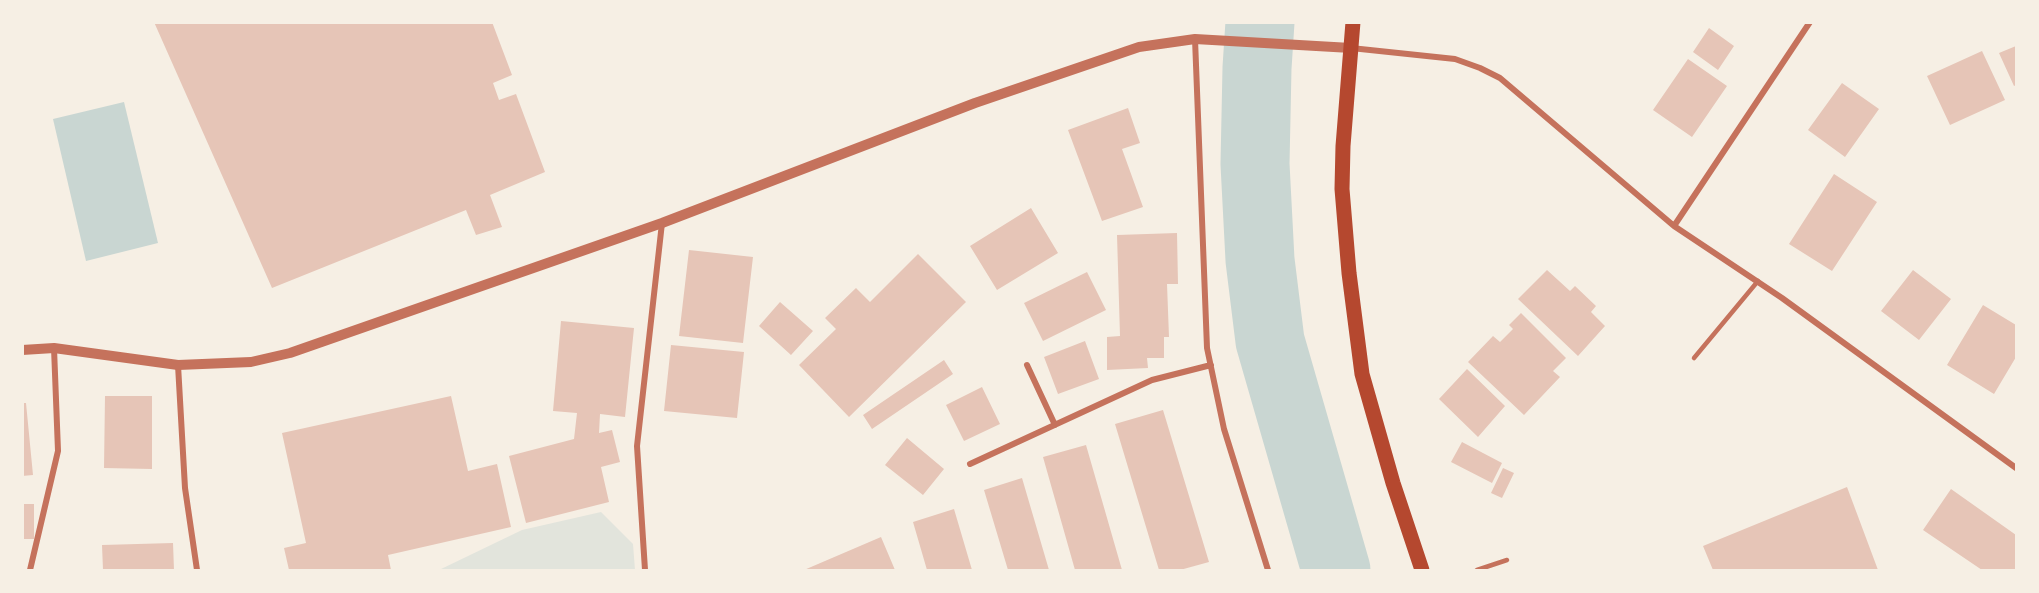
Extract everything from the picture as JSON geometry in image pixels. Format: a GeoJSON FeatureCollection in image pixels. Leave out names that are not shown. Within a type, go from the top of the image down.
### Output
{"type":"FeatureCollection","features":[{"type":"Feature","properties":{"kind":"main road"},"geometry":{"type":"LineString","coordinates":[[1353,22],[1343,146],[1342,189],[1349,273],[1362,374],[1393,483],[1422,570]]}},
{"type":"Feature","properties":{"kind":"street"},"geometry":{"type":"LineString","coordinates":[[1674,226],[1810,22]]}},
{"type":"Feature","properties":{"kind":"street"},"geometry":{"type":"LineString","coordinates":[[1195,39],[1207,348],[1224,429],[1268,570]]}},
{"type":"Feature","properties":{"kind":"street"},"geometry":{"type":"LineString","coordinates":[[22,350],[54,348],[178,365],[251,362],[290,353],[662,223],[975,103],[1081,65],[1139,47],[1208,39],[1351,48],[1455,60],[1480,68],[1500,78],[1674,226],[1758,282],[2016,468]]}},
{"type":"Feature","properties":{"kind":"street"},"geometry":{"type":"LineString","coordinates":[[645,570],[637,446],[662,223]]}},
{"type":"Feature","properties":{"kind":"street"},"geometry":{"type":"LineString","coordinates":[[30,570],[58,451],[54,348]]}},
{"type":"Feature","properties":{"kind":"street"},"geometry":{"type":"LineString","coordinates":[[1026,364],[1055,425]]}},
{"type":"Feature","properties":{"kind":"street"},"geometry":{"type":"LineString","coordinates":[[178,365],[185,488],[197,570]]}},
{"type":"Feature","properties":{"kind":"street"},"geometry":{"type":"LineString","coordinates":[[970,464],[1152,380],[1211,365]]}},
{"type":"Feature","properties":{"kind":"lane"},"geometry":{"type":"LineString","coordinates":[[1694,358],[1758,282]]}},
{"type":"Feature","properties":{"kind":"lane"},"geometry":{"type":"LineString","coordinates":[[1477,570],[1507,560]]}},
{"type":"Feature","properties":{"kind":"shaded area"},"geometry":{"type":"Polygon","coordinates":[[[124,102],[158,243],[86,261],[53,119],[124,102]]]}},
{"type":"Feature","properties":{"kind":"shaded area"},"geometry":{"type":"Polygon","coordinates":[[[601,512],[633,544],[635,570],[439,570],[522,530],[601,512]]]}},
{"type":"Feature","properties":{"kind":"building"},"geometry":{"type":"Polygon","coordinates":[[[154,22],[492,22],[512,75],[493,83],[499,100],[516,94],[545,172],[490,195],[502,227],[476,235],[466,210],[272,288],[154,22]]]}},
{"type":"Feature","properties":{"kind":"building"},"geometry":{"type":"Polygon","coordinates":[[[1709,28],[1734,46],[1718,70],[1693,52],[1709,28]]]}},
{"type":"Feature","properties":{"kind":"building"},"geometry":{"type":"Polygon","coordinates":[[[2016,46],[2016,85],[2014,86],[1999,53],[2016,46]]]}},
{"type":"Feature","properties":{"kind":"building"},"geometry":{"type":"Polygon","coordinates":[[[1982,51],[2005,100],[1950,125],[1927,76],[1982,51]]]}},
{"type":"Feature","properties":{"kind":"building"},"geometry":{"type":"Polygon","coordinates":[[[1688,59],[1727,86],[1692,137],[1653,110],[1688,59]]]}},
{"type":"Feature","properties":{"kind":"building"},"geometry":{"type":"Polygon","coordinates":[[[1842,83],[1879,109],[1845,157],[1808,130],[1842,83]]]}},
{"type":"Feature","properties":{"kind":"building"},"geometry":{"type":"Polygon","coordinates":[[[1128,108],[1140,143],[1122,149],[1143,207],[1102,221],[1068,130],[1128,108]]]}},
{"type":"Feature","properties":{"kind":"building"},"geometry":{"type":"Polygon","coordinates":[[[1834,174],[1877,202],[1832,271],[1789,244],[1834,174]]]}},
{"type":"Feature","properties":{"kind":"building"},"geometry":{"type":"Polygon","coordinates":[[[1031,208],[1058,253],[997,290],[970,246],[1031,208]]]}},
{"type":"Feature","properties":{"kind":"building"},"geometry":{"type":"Polygon","coordinates":[[[1177,233],[1178,284],[1167,284],[1169,337],[1164,337],[1164,358],[1147,358],[1148,368],[1107,370],[1107,337],[1120,336],[1117,235],[1177,233]]]}},
{"type":"Feature","properties":{"kind":"building"},"geometry":{"type":"Polygon","coordinates":[[[689,250],[753,257],[743,343],[679,336],[689,250]]]}},
{"type":"Feature","properties":{"kind":"building"},"geometry":{"type":"Polygon","coordinates":[[[918,254],[966,302],[849,417],[799,365],[836,329],[825,318],[856,288],[870,302],[918,254]]]}},
{"type":"Feature","properties":{"kind":"building"},"geometry":{"type":"Polygon","coordinates":[[[1547,270],[1570,291],[1575,286],[1596,306],[1591,312],[1605,326],[1578,356],[1518,299],[1547,270]]]}},
{"type":"Feature","properties":{"kind":"building"},"geometry":{"type":"Polygon","coordinates":[[[1913,270],[1951,299],[1919,340],[1881,311],[1913,270]]]}},
{"type":"Feature","properties":{"kind":"building"},"geometry":{"type":"Polygon","coordinates":[[[1087,272],[1106,310],[1043,341],[1024,303],[1087,272]]]}},
{"type":"Feature","properties":{"kind":"building"},"geometry":{"type":"Polygon","coordinates":[[[780,302],[813,331],[791,355],[759,326],[780,302]]]}},
{"type":"Feature","properties":{"kind":"building"},"geometry":{"type":"Polygon","coordinates":[[[1983,305],[2016,325],[2016,357],[1994,394],[1947,365],[1983,305]]]}},
{"type":"Feature","properties":{"kind":"building"},"geometry":{"type":"Polygon","coordinates":[[[1521,313],[1566,358],[1553,371],[1560,377],[1524,415],[1468,362],[1493,336],[1500,342],[1513,329],[1509,325],[1521,313]]]}},
{"type":"Feature","properties":{"kind":"building"},"geometry":{"type":"Polygon","coordinates":[[[561,321],[634,328],[625,417],[600,414],[599,433],[612,430],[620,462],[601,467],[609,502],[526,523],[509,456],[574,439],[577,413],[553,411],[561,321]]]}},
{"type":"Feature","properties":{"kind":"building"},"geometry":{"type":"Polygon","coordinates":[[[1085,341],[1099,379],[1058,394],[1044,357],[1085,341]]]}},
{"type":"Feature","properties":{"kind":"building"},"geometry":{"type":"Polygon","coordinates":[[[671,345],[744,352],[737,418],[664,411],[671,345]]]}},
{"type":"Feature","properties":{"kind":"building"},"geometry":{"type":"Polygon","coordinates":[[[944,360],[953,374],[872,429],[863,415],[944,360]]]}},
{"type":"Feature","properties":{"kind":"building"},"geometry":{"type":"Polygon","coordinates":[[[1467,369],[1505,406],[1478,437],[1439,399],[1467,369]]]}},
{"type":"Feature","properties":{"kind":"building"},"geometry":{"type":"Polygon","coordinates":[[[982,387],[1000,424],[964,441],[946,405],[982,387]]]}},
{"type":"Feature","properties":{"kind":"building"},"geometry":{"type":"Polygon","coordinates":[[[105,396],[152,396],[152,469],[104,468],[105,396]]]}},
{"type":"Feature","properties":{"kind":"building"},"geometry":{"type":"Polygon","coordinates":[[[451,396],[468,471],[497,464],[511,527],[388,555],[391,570],[289,570],[284,548],[306,543],[282,433],[451,396]]]}},
{"type":"Feature","properties":{"kind":"building"},"geometry":{"type":"Polygon","coordinates":[[[22,403],[26,403],[33,475],[22,476],[22,403]]]}},
{"type":"Feature","properties":{"kind":"building"},"geometry":{"type":"Polygon","coordinates":[[[1163,410],[1209,562],[1180,570],[1159,570],[1115,424],[1163,410]]]}},
{"type":"Feature","properties":{"kind":"building"},"geometry":{"type":"Polygon","coordinates":[[[907,438],[944,469],[923,495],[885,465],[907,438]]]}},
{"type":"Feature","properties":{"kind":"building"},"geometry":{"type":"Polygon","coordinates":[[[1462,442],[1502,463],[1492,483],[1451,462],[1462,442]]]}},
{"type":"Feature","properties":{"kind":"building"},"geometry":{"type":"Polygon","coordinates":[[[1086,445],[1122,570],[1075,570],[1043,457],[1086,445]]]}},
{"type":"Feature","properties":{"kind":"building"},"geometry":{"type":"Polygon","coordinates":[[[1503,468],[1514,473],[1502,498],[1491,493],[1503,468]]]}},
{"type":"Feature","properties":{"kind":"building"},"geometry":{"type":"Polygon","coordinates":[[[1022,478],[1049,570],[1008,570],[984,490],[1022,478]]]}},
{"type":"Feature","properties":{"kind":"building"},"geometry":{"type":"Polygon","coordinates":[[[1847,487],[1878,570],[1713,570],[1703,546],[1847,487]]]}},
{"type":"Feature","properties":{"kind":"building"},"geometry":{"type":"Polygon","coordinates":[[[1951,489],[2016,535],[2016,570],[1982,570],[1923,530],[1951,489]]]}},
{"type":"Feature","properties":{"kind":"building"},"geometry":{"type":"Polygon","coordinates":[[[22,504],[34,504],[34,539],[22,539],[22,504]]]}},
{"type":"Feature","properties":{"kind":"building"},"geometry":{"type":"Polygon","coordinates":[[[954,509],[972,570],[927,570],[913,522],[954,509]]]}},
{"type":"Feature","properties":{"kind":"building"},"geometry":{"type":"Polygon","coordinates":[[[881,537],[895,570],[804,570],[881,537]]]}},
{"type":"Feature","properties":{"kind":"building"},"geometry":{"type":"Polygon","coordinates":[[[173,543],[174,570],[103,570],[102,545],[173,543]]]}},
{"type":"Feature","properties":{"kind":"waterway"},"geometry":{"type":"LineString","coordinates":[[1260,22],[1255,164],[1260,260],[1270,341],[1336,570]]}}]}
